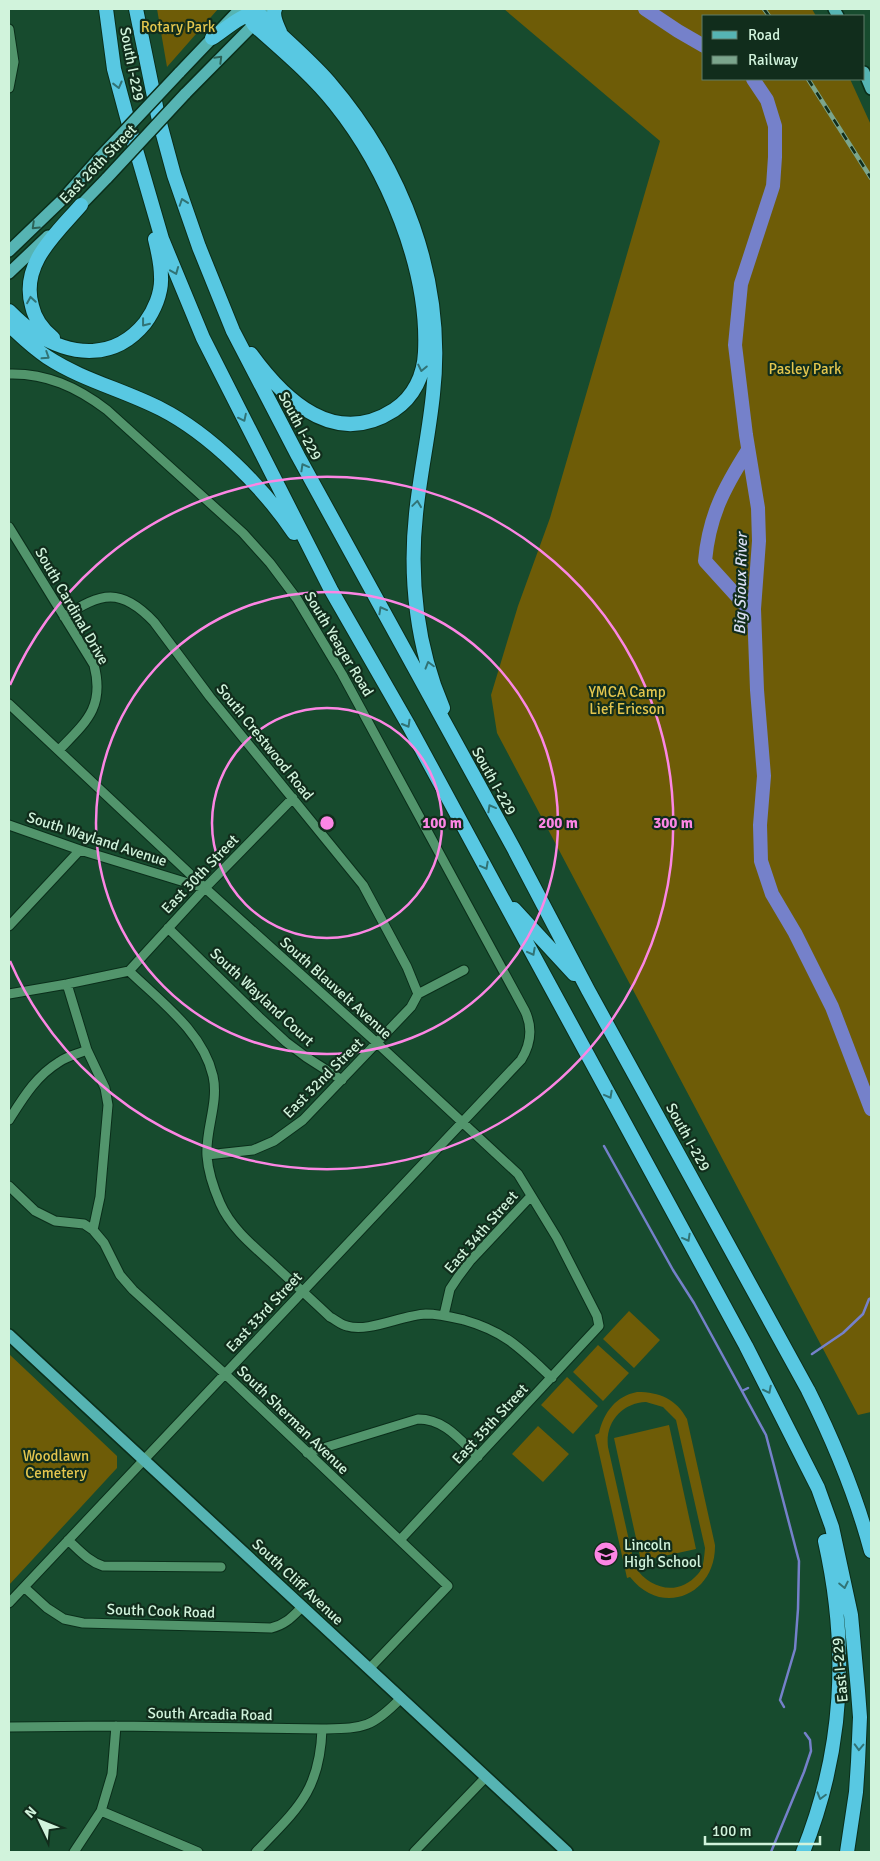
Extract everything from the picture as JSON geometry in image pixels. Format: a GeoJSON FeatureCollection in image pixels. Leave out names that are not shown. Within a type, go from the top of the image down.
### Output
{"type":"FeatureCollection","features":[{"type":"Feature","properties":{"kind":"highway","name":"South I-229"},"geometry":{"type":"LineString","coordinates":[[106,9],[118,86],[143,175],[162,239],[203,338],[331,590],[409,726],[746,1346],[818,1488]]}},
{"type":"Feature","properties":{"kind":"highway","name":"South I-229"},"geometry":{"type":"LineString","coordinates":[[136,9],[158,116],[174,175],[190,224],[218,297],[259,383],[588,990],[808,1390],[839,1456],[854,1495],[871,1551]]}},
{"type":"Feature","properties":{"kind":"highway"},"geometry":{"type":"LineString","coordinates":[[275,9],[275,20],[280,32],[327,80],[374,141],[400,190],[423,258],[434,330],[435,374],[415,522],[413,566],[416,600],[422,642],[434,684],[442,706],[481,791]]}},
{"type":"Feature","properties":{"kind":"highway"},"geometry":{"type":"LineString","coordinates":[[218,297],[248,349],[266,373],[297,403],[322,419],[345,425],[356,425],[378,419],[397,408],[417,385],[425,353],[422,309],[414,262],[394,202],[373,159],[334,103],[255,13]]}},
{"type":"Feature","properties":{"kind":"highway"},"geometry":{"type":"LineString","coordinates":[[255,13],[286,39]]}},
{"type":"Feature","properties":{"kind":"highway"},"geometry":{"type":"LineString","coordinates":[[212,38],[255,13]]}},
{"type":"Feature","properties":{"kind":"highway"},"geometry":{"type":"LineString","coordinates":[[9,311],[33,333],[56,344],[81,351],[102,350],[122,344],[140,328],[154,308],[162,278],[143,175]]}},
{"type":"Feature","properties":{"kind":"highway"},"geometry":{"type":"LineString","coordinates":[[71,349],[50,335],[37,320],[30,299],[29,280],[42,252],[81,205]]}},
{"type":"Feature","properties":{"kind":"highway"},"geometry":{"type":"LineString","coordinates":[[9,325],[32,346],[54,362],[161,409],[212,444],[245,474],[277,510],[331,590]]}},
{"type":"Feature","properties":{"kind":"highway"},"geometry":{"type":"LineString","coordinates":[[500,894],[588,990]]}},
{"type":"Feature","properties":{"kind":"highway"},"geometry":{"type":"LineString","coordinates":[[803,1852],[812,1829],[833,1754],[840,1687],[840,1652],[835,1597],[822,1527],[818,1488]]}},
{"type":"Feature","properties":{"kind":"highway","name":"East I-229"},"geometry":{"type":"LineString","coordinates":[[818,1488],[832,1526],[851,1615],[858,1691],[860,1717],[858,1762],[855,1801],[847,1852]]}},
{"type":"Feature","properties":{"kind":"main road","name":"East 26th Street"},"geometry":{"type":"LineString","coordinates":[[9,273],[107,178],[185,94],[255,13]]}},
{"type":"Feature","properties":{"kind":"main road","name":"East 26th Street"},"geometry":{"type":"LineString","coordinates":[[9,251],[60,200],[212,38]]}},
{"type":"Feature","properties":{"kind":"main road"},"geometry":{"type":"LineString","coordinates":[[865,74],[871,88]]}},
{"type":"Feature","properties":{"kind":"main road","name":"South Cliff Avenue"},"geometry":{"type":"LineString","coordinates":[[9,1335],[567,1852]]}},
{"type":"Feature","properties":{"kind":"street"},"geometry":{"type":"LineString","coordinates":[[9,28],[14,62],[9,88]]}},
{"type":"Feature","properties":{"kind":"street","name":"South Yeager Road"},"geometry":{"type":"LineString","coordinates":[[9,374],[25,374],[49,378],[88,396],[224,516],[258,550],[280,576],[321,637],[374,731],[525,1011],[530,1024],[530,1035]]}},
{"type":"Feature","properties":{"kind":"street","name":"South Cardinal Drive"},"geometry":{"type":"LineString","coordinates":[[9,527],[94,665],[98,681],[98,694],[92,711],[83,724],[59,750]]}},
{"type":"Feature","properties":{"kind":"street","name":"South Crestwood Road"},"geometry":{"type":"LineString","coordinates":[[64,616],[86,602],[103,597],[124,598],[144,611],[210,697],[362,885],[407,967],[418,994]]}},
{"type":"Feature","properties":{"kind":"street","name":"South Blauvelt Avenue"},"geometry":{"type":"LineString","coordinates":[[9,704],[205,888],[377,1043],[518,1174],[556,1238],[597,1316],[599,1326]]}},
{"type":"Feature","properties":{"kind":"street","name":"East 30th Street"},"geometry":{"type":"LineString","coordinates":[[129,970],[205,888],[293,798]]}},
{"type":"Feature","properties":{"kind":"street","name":"South Wayland Avenue"},"geometry":{"type":"LineString","coordinates":[[9,825],[80,850],[205,888]]}},
{"type":"Feature","properties":{"kind":"street"},"geometry":{"type":"LineString","coordinates":[[9,926],[80,850]]}},
{"type":"Feature","properties":{"kind":"street","name":"South Wayland Court"},"geometry":{"type":"LineString","coordinates":[[168,928],[286,1042],[342,1080]]}},
{"type":"Feature","properties":{"kind":"street"},"geometry":{"type":"LineString","coordinates":[[9,994],[67,984],[129,970],[189,1030],[200,1045],[208,1061],[213,1078],[214,1103],[206,1155],[211,1179],[220,1204],[237,1230],[330,1317],[347,1326],[363,1328],[402,1317],[425,1314],[444,1315],[497,1331],[515,1343],[552,1378]]}},
{"type":"Feature","properties":{"kind":"street","name":"East 32nd Street"},"geometry":{"type":"LineString","coordinates":[[206,1155],[252,1150],[274,1141],[303,1120],[411,1007],[418,994],[464,970]]}},
{"type":"Feature","properties":{"kind":"street"},"geometry":{"type":"LineString","coordinates":[[9,1186],[35,1211],[55,1221],[84,1224],[93,1230],[100,1197],[108,1105],[104,1088],[88,1050],[67,984]]}},
{"type":"Feature","properties":{"kind":"street","name":"East 33rd Street"},"geometry":{"type":"LineString","coordinates":[[9,1603],[521,1060],[527,1050],[530,1035]]}},
{"type":"Feature","properties":{"kind":"street"},"geometry":{"type":"LineString","coordinates":[[9,1120],[31,1086],[44,1072],[61,1060],[88,1050]]}},
{"type":"Feature","properties":{"kind":"street","name":"East 34th Street"},"geometry":{"type":"LineString","coordinates":[[444,1315],[450,1290],[458,1277],[470,1261],[532,1196]]}},
{"type":"Feature","properties":{"kind":"street","name":"South Sherman Avenue"},"geometry":{"type":"LineString","coordinates":[[93,1230],[104,1243],[120,1275],[133,1290],[224,1373],[448,1586],[369,1669]]}},
{"type":"Feature","properties":{"kind":"street","name":"East 35th Street"},"geometry":{"type":"LineString","coordinates":[[400,1540],[599,1326]]}},
{"type":"Feature","properties":{"kind":"street"},"geometry":{"type":"LineString","coordinates":[[307,1453],[418,1419],[428,1419],[437,1421],[445,1426],[478,1457]]}},
{"type":"Feature","properties":{"kind":"street"},"geometry":{"type":"LineString","coordinates":[[68,1540],[87,1558],[103,1566],[221,1567]]}},
{"type":"Feature","properties":{"kind":"street","name":"South Cook Road"},"geometry":{"type":"LineString","coordinates":[[24,1587],[47,1608],[64,1619],[83,1623],[271,1628],[280,1626],[290,1620],[302,1607]]}},
{"type":"Feature","properties":{"kind":"street","name":"South Arcadia Road"},"geometry":{"type":"LineString","coordinates":[[9,1727],[116,1726],[322,1730],[354,1728],[381,1718],[401,1698]]}},
{"type":"Feature","properties":{"kind":"street"},"geometry":{"type":"LineString","coordinates":[[74,1852],[101,1811],[112,1774],[116,1726]]}},
{"type":"Feature","properties":{"kind":"street"},"geometry":{"type":"LineString","coordinates":[[256,1852],[294,1812],[305,1797],[318,1765],[322,1730]]}},
{"type":"Feature","properties":{"kind":"street"},"geometry":{"type":"LineString","coordinates":[[414,1852],[486,1777]]}},
{"type":"Feature","properties":{"kind":"street"},"geometry":{"type":"LineString","coordinates":[[101,1811],[198,1852]]}},
{"type":"Feature","properties":{"kind":"green space","name":"Rotary Park"},"geometry":{"type":"Polygon","coordinates":[[[157,9],[218,9],[167,67],[157,9]]]}},
{"type":"Feature","properties":{"kind":"green space","name":"YMCA Camp Lief Ericson"},"geometry":{"type":"Polygon","coordinates":[[[504,9],[812,9],[815,15],[702,15],[702,80],[850,80],[871,125],[871,1412],[858,1415],[497,733],[491,695],[518,606],[550,518],[660,141],[504,9]]]}},
{"type":"Feature","properties":{"kind":"green space"},"geometry":{"type":"Polygon","coordinates":[[[629,1311],[660,1340],[634,1368],[603,1339],[629,1311]]]}},
{"type":"Feature","properties":{"kind":"green space"},"geometry":{"type":"Polygon","coordinates":[[[598,1345],[629,1373],[603,1401],[573,1372],[598,1345]]]}},
{"type":"Feature","properties":{"kind":"green space","name":"Woodlawn Cemetery"},"geometry":{"type":"Polygon","coordinates":[[[9,1354],[117,1456],[117,1468],[9,1585],[9,1354]]]}},
{"type":"Feature","properties":{"kind":"green space"},"geometry":{"type":"Polygon","coordinates":[[[567,1377],[598,1406],[573,1434],[541,1405],[567,1377]]]}},
{"type":"Feature","properties":{"kind":"green space"},"geometry":{"type":"Polygon","coordinates":[[[645,1392],[660,1395],[678,1406],[687,1419],[715,1545],[713,1562],[707,1577],[697,1588],[685,1595],[671,1598],[657,1596],[643,1589],[630,1577],[627,1578],[595,1435],[599,1433],[604,1418],[612,1406],[630,1394],[645,1392]],[[646,1402],[637,1403],[623,1410],[612,1422],[609,1430],[608,1447],[635,1567],[648,1581],[656,1585],[673,1588],[682,1586],[700,1572],[705,1548],[676,1420],[663,1407],[646,1402]]]}},
{"type":"Feature","properties":{"kind":"green space"},"geometry":{"type":"Polygon","coordinates":[[[669,1425],[696,1549],[641,1561],[614,1438],[669,1425]]]}},
{"type":"Feature","properties":{"kind":"green space"},"geometry":{"type":"Polygon","coordinates":[[[538,1426],[569,1454],[543,1482],[512,1454],[538,1426]]]}},
{"type":"Feature","properties":{"kind":"waterway","name":"Big Sioux River"},"geometry":{"type":"LineString","coordinates":[[645,9],[702,45]]}},
{"type":"Feature","properties":{"kind":"waterway","name":"Big Sioux River"},"geometry":{"type":"LineString","coordinates":[[754,80],[767,100],[775,126],[773,186],[741,284],[735,345],[746,435],[758,508],[759,541],[754,609],[757,690],[764,776],[760,825],[761,861],[772,894],[795,933],[832,1007],[871,1109]]}},
{"type":"Feature","properties":{"kind":"waterway"},"geometry":{"type":"LineString","coordinates":[[748,450],[719,503],[710,530],[705,561],[754,615]]}},
{"type":"Feature","properties":{"kind":"waterway"},"geometry":{"type":"LineString","coordinates":[[604,1146],[673,1270],[694,1303],[766,1435],[799,1561],[795,1649],[780,1700],[784,1707]]}},
{"type":"Feature","properties":{"kind":"waterway"},"geometry":{"type":"LineString","coordinates":[[812,1354],[843,1333],[863,1314],[871,1298]]}},
{"type":"Feature","properties":{"kind":"waterway"},"geometry":{"type":"LineString","coordinates":[[742,1391],[748,1388]]}},
{"type":"Feature","properties":{"kind":"waterway"},"geometry":{"type":"LineString","coordinates":[[771,1852],[811,1751],[810,1740],[805,1733]]}},
{"type":"Feature","properties":{"kind":"railway"},"geometry":{"type":"LineString","coordinates":[[764,9],[768,15]]}},
{"type":"Feature","properties":{"kind":"railway"},"geometry":{"type":"LineString","coordinates":[[809,80],[871,178]]}},
{"type":"Feature","properties":{"kind":"place","name":"Lincoln High School"},"geometry":{"type":"Point","coordinates":[606,1554]}},
{"type":"Feature","properties":{"kind":"park label","name":"Pasley Park"},"geometry":{"type":"Point","coordinates":[805,369]}}]}
